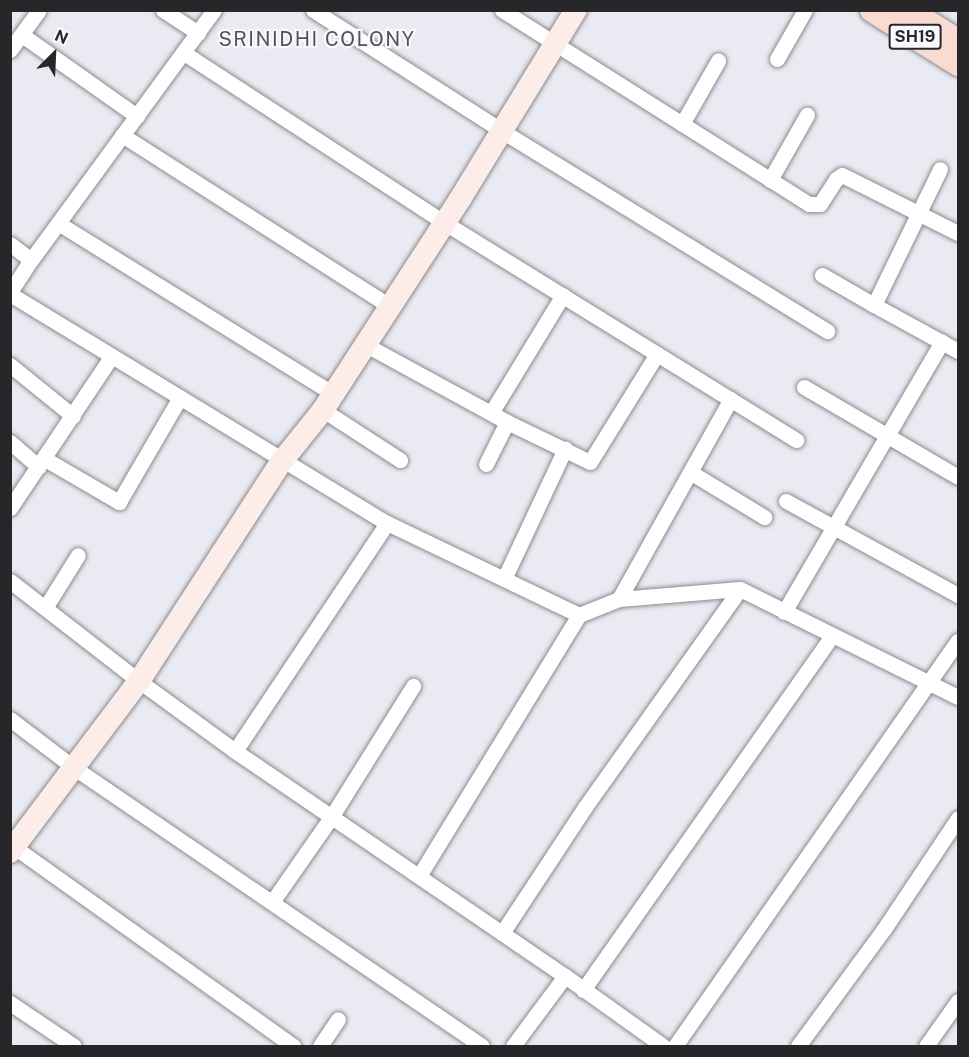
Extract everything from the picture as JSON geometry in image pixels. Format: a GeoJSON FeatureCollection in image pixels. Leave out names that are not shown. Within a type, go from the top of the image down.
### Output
{"type":"FeatureCollection","features":[{"type":"Feature","properties":{"kind":"main road","name":"SH19"},"geometry":{"type":"LineString","coordinates":[[872,10],[958,64]]}},
{"type":"Feature","properties":{"kind":"main road","name":"SH19"},"geometry":{"type":"LineString","coordinates":[[908,10],[958,41]]}},
{"type":"Feature","properties":{"kind":"street"},"geometry":{"type":"LineString","coordinates":[[10,50],[39,10]]}},
{"type":"Feature","properties":{"kind":"street"},"geometry":{"type":"LineString","coordinates":[[163,10],[198,33]]}},
{"type":"Feature","properties":{"kind":"street"},"geometry":{"type":"LineString","coordinates":[[214,10],[31,260],[10,293],[111,357],[387,523],[579,615]]}},
{"type":"Feature","properties":{"kind":"street"},"geometry":{"type":"LineString","coordinates":[[313,10],[502,131],[827,331]]}},
{"type":"Feature","properties":{"kind":"street"},"geometry":{"type":"LineString","coordinates":[[502,10],[770,180],[815,205],[825,199],[836,179],[842,175],[958,233]]}},
{"type":"Feature","properties":{"kind":"street"},"geometry":{"type":"LineString","coordinates":[[293,1047],[12,847],[139,681],[282,461],[328,402],[445,223],[576,10]]}},
{"type":"Feature","properties":{"kind":"street"},"geometry":{"type":"LineString","coordinates":[[777,59],[805,10]]}},
{"type":"Feature","properties":{"kind":"street"},"geometry":{"type":"LineString","coordinates":[[22,35],[137,117]]}},
{"type":"Feature","properties":{"kind":"street"},"geometry":{"type":"LineString","coordinates":[[184,52],[445,223],[796,440]]}},
{"type":"Feature","properties":{"kind":"street"},"geometry":{"type":"LineString","coordinates":[[682,124],[718,61]]}},
{"type":"Feature","properties":{"kind":"street"},"geometry":{"type":"LineString","coordinates":[[770,180],[807,115]]}},
{"type":"Feature","properties":{"kind":"street"},"geometry":{"type":"LineString","coordinates":[[122,135],[391,307]]}},
{"type":"Feature","properties":{"kind":"street"},"geometry":{"type":"LineString","coordinates":[[874,305],[940,169]]}},
{"type":"Feature","properties":{"kind":"street"},"geometry":{"type":"LineString","coordinates":[[58,223],[328,402],[400,460]]}},
{"type":"Feature","properties":{"kind":"street"},"geometry":{"type":"LineString","coordinates":[[10,244],[31,260]]}},
{"type":"Feature","properties":{"kind":"street"},"geometry":{"type":"LineString","coordinates":[[822,275],[958,351]]}},
{"type":"Feature","properties":{"kind":"street"},"geometry":{"type":"LineString","coordinates":[[491,413],[563,295]]}},
{"type":"Feature","properties":{"kind":"street"},"geometry":{"type":"LineString","coordinates":[[784,612],[942,342]]}},
{"type":"Feature","properties":{"kind":"street"},"geometry":{"type":"LineString","coordinates":[[366,345],[507,422],[590,462],[657,354]]}},
{"type":"Feature","properties":{"kind":"street"},"geometry":{"type":"LineString","coordinates":[[10,508],[111,357]]}},
{"type":"Feature","properties":{"kind":"street"},"geometry":{"type":"LineString","coordinates":[[10,365],[73,416]]}},
{"type":"Feature","properties":{"kind":"street"},"geometry":{"type":"LineString","coordinates":[[804,387],[958,477]]}},
{"type":"Feature","properties":{"kind":"street"},"geometry":{"type":"LineString","coordinates":[[10,442],[42,463],[119,502],[180,397]]}},
{"type":"Feature","properties":{"kind":"street"},"geometry":{"type":"LineString","coordinates":[[619,599],[731,399]]}},
{"type":"Feature","properties":{"kind":"street"},"geometry":{"type":"LineString","coordinates":[[486,464],[507,422]]}},
{"type":"Feature","properties":{"kind":"street"},"geometry":{"type":"LineString","coordinates":[[504,579],[565,449]]}},
{"type":"Feature","properties":{"kind":"street"},"geometry":{"type":"LineString","coordinates":[[690,472],[764,517]]}},
{"type":"Feature","properties":{"kind":"street"},"geometry":{"type":"LineString","coordinates":[[786,501],[958,595]]}},
{"type":"Feature","properties":{"kind":"street"},"geometry":{"type":"LineString","coordinates":[[235,751],[387,523]]}},
{"type":"Feature","properties":{"kind":"street"},"geometry":{"type":"LineString","coordinates":[[45,608],[78,555]]}},
{"type":"Feature","properties":{"kind":"street"},"geometry":{"type":"LineString","coordinates":[[10,581],[139,681],[330,819],[419,876],[565,976],[663,1047]]}},
{"type":"Feature","properties":{"kind":"street"},"geometry":{"type":"LineString","coordinates":[[502,933],[585,807],[740,590]]}},
{"type":"Feature","properties":{"kind":"street"},"geometry":{"type":"LineString","coordinates":[[419,876],[579,615],[619,599],[740,590],[958,697]]}},
{"type":"Feature","properties":{"kind":"street"},"geometry":{"type":"LineString","coordinates":[[583,990],[832,636]]}},
{"type":"Feature","properties":{"kind":"street"},"geometry":{"type":"LineString","coordinates":[[675,1047],[958,641]]}},
{"type":"Feature","properties":{"kind":"street"},"geometry":{"type":"LineString","coordinates":[[272,902],[330,819],[413,686]]}},
{"type":"Feature","properties":{"kind":"street"},"geometry":{"type":"LineString","coordinates":[[10,719],[74,767],[482,1047]]}},
{"type":"Feature","properties":{"kind":"street"},"geometry":{"type":"LineString","coordinates":[[798,1047],[884,929],[958,818]]}},
{"type":"Feature","properties":{"kind":"street"},"geometry":{"type":"LineString","coordinates":[[513,1047],[565,976]]}},
{"type":"Feature","properties":{"kind":"street"},"geometry":{"type":"LineString","coordinates":[[10,1003],[74,1047]]}},
{"type":"Feature","properties":{"kind":"street"},"geometry":{"type":"LineString","coordinates":[[926,1047],[956,1009]]}},
{"type":"Feature","properties":{"kind":"street"},"geometry":{"type":"LineString","coordinates":[[320,1047],[338,1018]]}},
{"type":"Feature","properties":{"kind":"district","name":"SRINIDHI COLONY"},"geometry":{"type":"Point","coordinates":[317,39]}}]}
